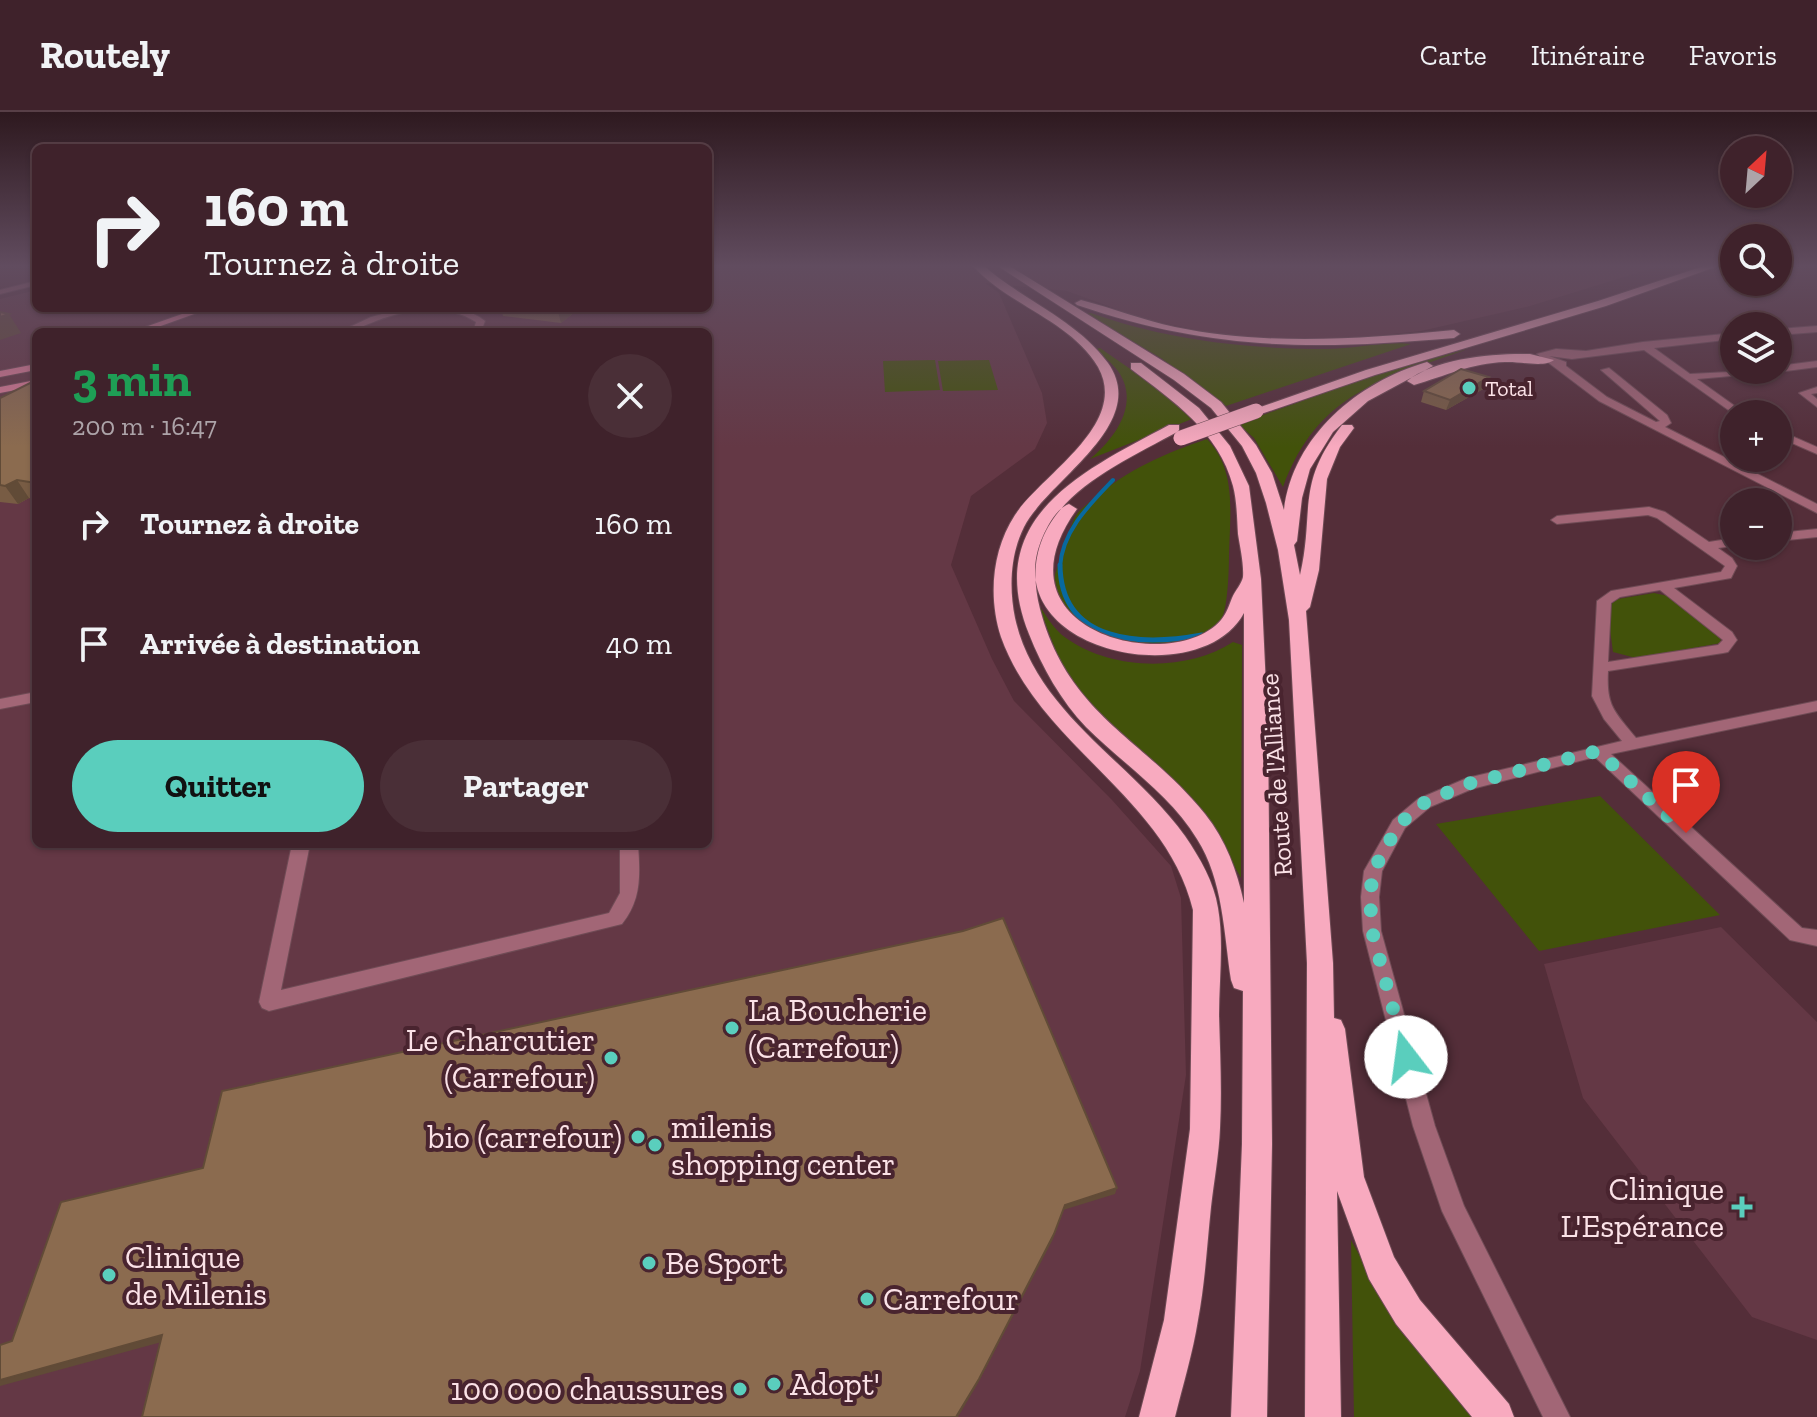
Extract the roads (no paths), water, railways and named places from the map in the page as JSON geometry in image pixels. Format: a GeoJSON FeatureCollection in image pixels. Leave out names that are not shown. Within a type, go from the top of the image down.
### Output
{"type":"FeatureCollection","features":[{"type":"Feature","properties":{"kind":"highway"},"geometry":{"type":"LineString","coordinates":[[1059,326],[1079,338],[1106,368],[1112,386],[1111,404],[1099,432],[1023,515],[1005,562],[1002,588],[1011,638],[1024,668],[1047,703],[1166,829],[1197,877],[1206,910],[1205,1129],[1181,1320],[1157,1417]]}},
{"type":"Feature","properties":{"kind":"highway","name":"Route de l'Alliance"},"geometry":{"type":"LineString","coordinates":[[1076,326],[1123,356],[1194,411],[1223,446],[1236,471],[1243,499],[1252,579],[1257,730],[1257,1144],[1249,1417]]}},
{"type":"Feature","properties":{"kind":"highway","name":"Route de l'Alliance"},"geometry":{"type":"LineString","coordinates":[[1098,326],[1179,377],[1216,405],[1249,445],[1264,473],[1287,550],[1298,620],[1320,963],[1323,1417]]}},
{"type":"Feature","properties":{"kind":"highway"},"geometry":{"type":"LineString","coordinates":[[1161,326],[1216,338],[1265,344],[1327,345],[1454,334]]}},
{"type":"Feature","properties":{"kind":"highway"},"geometry":{"type":"LineString","coordinates":[[1044,491],[1108,454],[1178,433],[1454,334],[1485,326]]}},
{"type":"Feature","properties":{"kind":"highway"},"geometry":{"type":"LineString","coordinates":[[1251,407],[1523,326]]}},
{"type":"Feature","properties":{"kind":"highway"},"geometry":{"type":"LineString","coordinates":[[1287,550],[1294,493],[1302,467],[1326,431],[1357,401],[1415,370],[1543,326]]}},
{"type":"Feature","properties":{"kind":"highway"},"geometry":{"type":"LineString","coordinates":[[1558,357],[1542,339],[1564,326]]}},
{"type":"Feature","properties":{"kind":"highway"},"geometry":{"type":"LineString","coordinates":[[1298,620],[1310,568],[1313,496],[1331,446],[1358,416],[1389,393],[1425,376],[1480,358],[1558,357]]}},
{"type":"Feature","properties":{"kind":"highway"},"geometry":{"type":"LineString","coordinates":[[1178,433],[1100,479],[1059,520],[1048,542],[1044,564],[1048,595],[1057,613],[1079,630],[1125,645],[1169,649],[1192,645],[1226,626],[1236,612],[1240,594],[1252,579]]}},
{"type":"Feature","properties":{"kind":"highway"},"geometry":{"type":"LineString","coordinates":[[1178,433],[1093,471],[1060,499],[1033,533],[1023,572],[1027,605],[1048,661],[1090,718],[1176,797],[1210,839],[1232,900],[1256,1060]]}},
{"type":"Feature","properties":{"kind":"highway"},"geometry":{"type":"LineString","coordinates":[[1320,963],[1333,1042],[1348,1177],[1381,1267],[1408,1312],[1496,1417]]}},
{"type":"Feature","properties":{"kind":"main road"},"geometry":{"type":"LineString","coordinates":[[0,374],[32,366]]}},
{"type":"Feature","properties":{"kind":"main road"},"geometry":{"type":"LineString","coordinates":[[0,393],[32,385]]}},
{"type":"Feature","properties":{"kind":"street"},"geometry":{"type":"LineString","coordinates":[[1792,331],[1817,329]]}},
{"type":"Feature","properties":{"kind":"street"},"geometry":{"type":"LineString","coordinates":[[1558,357],[1720,337]]}},
{"type":"Feature","properties":{"kind":"street"},"geometry":{"type":"LineString","coordinates":[[1643,345],[1721,400]]}},
{"type":"Feature","properties":{"kind":"street"},"geometry":{"type":"LineString","coordinates":[[1572,365],[1586,354]]}},
{"type":"Feature","properties":{"kind":"street"},"geometry":{"type":"LineString","coordinates":[[1558,357],[1572,365],[1592,393],[1817,509]]}},
{"type":"Feature","properties":{"kind":"street"},"geometry":{"type":"LineString","coordinates":[[1794,367],[1817,364]]}},
{"type":"Feature","properties":{"kind":"street"},"geometry":{"type":"LineString","coordinates":[[1794,367],[1817,378]]}},
{"type":"Feature","properties":{"kind":"street"},"geometry":{"type":"LineString","coordinates":[[1606,370],[1663,417],[1666,423],[1655,426]]}},
{"type":"Feature","properties":{"kind":"street"},"geometry":{"type":"LineString","coordinates":[[1687,377],[1720,374]]}},
{"type":"Feature","properties":{"kind":"street"},"geometry":{"type":"LineString","coordinates":[[1817,390],[1804,393],[1817,404]]}},
{"type":"Feature","properties":{"kind":"street"},"geometry":{"type":"LineString","coordinates":[[1792,439],[1817,451]]}},
{"type":"Feature","properties":{"kind":"street"},"geometry":{"type":"LineString","coordinates":[[1557,520],[1649,511],[1661,515],[1728,561],[1729,573],[1616,594],[1604,601],[1599,696],[1609,715],[1632,743]]}},
{"type":"Feature","properties":{"kind":"street"},"geometry":{"type":"LineString","coordinates":[[1792,536],[1817,533]]}},
{"type":"Feature","properties":{"kind":"street"},"geometry":{"type":"LineString","coordinates":[[1708,546],[1720,544]]}},
{"type":"Feature","properties":{"kind":"street"},"geometry":{"type":"LineString","coordinates":[[1599,668],[1723,649],[1729,645],[1727,635],[1663,586]]}},
{"type":"Feature","properties":{"kind":"street"},"geometry":{"type":"LineString","coordinates":[[0,704],[32,698]]}},
{"type":"Feature","properties":{"kind":"street"},"geometry":{"type":"LineString","coordinates":[[1557,1417],[1454,1211],[1417,1098],[1372,931],[1370,897],[1373,871],[1399,824],[1424,803],[1467,784],[1632,743],[1817,706]]}},
{"type":"Feature","properties":{"kind":"street"},"geometry":{"type":"LineString","coordinates":[[1598,751],[1797,935],[1817,938]]}},
{"type":"Feature","properties":{"kind":"street"},"geometry":{"type":"LineString","coordinates":[[300,848],[269,1002],[615,919],[628,902],[631,889],[629,848]]}},
{"type":"Feature","properties":{"kind":"waterway"},"geometry":{"type":"LineString","coordinates":[[1060,566],[1072,530],[1113,480]]}},
{"type":"Feature","properties":{"kind":"waterway"},"geometry":{"type":"LineString","coordinates":[[1060,566],[1064,591],[1074,611],[1090,625],[1131,639],[1202,635]]}},
{"type":"Feature","properties":{"kind":"place","name":"Total"},"geometry":{"type":"Point","coordinates":[1469,388]}},
{"type":"Feature","properties":{"kind":"place","name":"La Boucherie (Carrefour)"},"geometry":{"type":"Point","coordinates":[732,1028]}},
{"type":"Feature","properties":{"kind":"place","name":"Le Charcutier (Carrefour)"},"geometry":{"type":"Point","coordinates":[611,1058]}},
{"type":"Feature","properties":{"kind":"place","name":"bio (carrefour)"},"geometry":{"type":"Point","coordinates":[638,1137]}},
{"type":"Feature","properties":{"kind":"place","name":"milenis shopping center"},"geometry":{"type":"Point","coordinates":[655,1145]}},
{"type":"Feature","properties":{"kind":"place","name":"Clinique L'Espérance"},"geometry":{"type":"Point","coordinates":[1742,1207]}},
{"type":"Feature","properties":{"kind":"place","name":"Be Sport"},"geometry":{"type":"Point","coordinates":[649,1263]}},
{"type":"Feature","properties":{"kind":"place","name":"Clinique de Milenis"},"geometry":{"type":"Point","coordinates":[109,1275]}},
{"type":"Feature","properties":{"kind":"place","name":"Carrefour"},"geometry":{"type":"Point","coordinates":[867,1299]}},
{"type":"Feature","properties":{"kind":"place","name":"Adopt'"},"geometry":{"type":"Point","coordinates":[774,1384]}},
{"type":"Feature","properties":{"kind":"place","name":"100 000 chaussures"},"geometry":{"type":"Point","coordinates":[740,1389]}}]}
